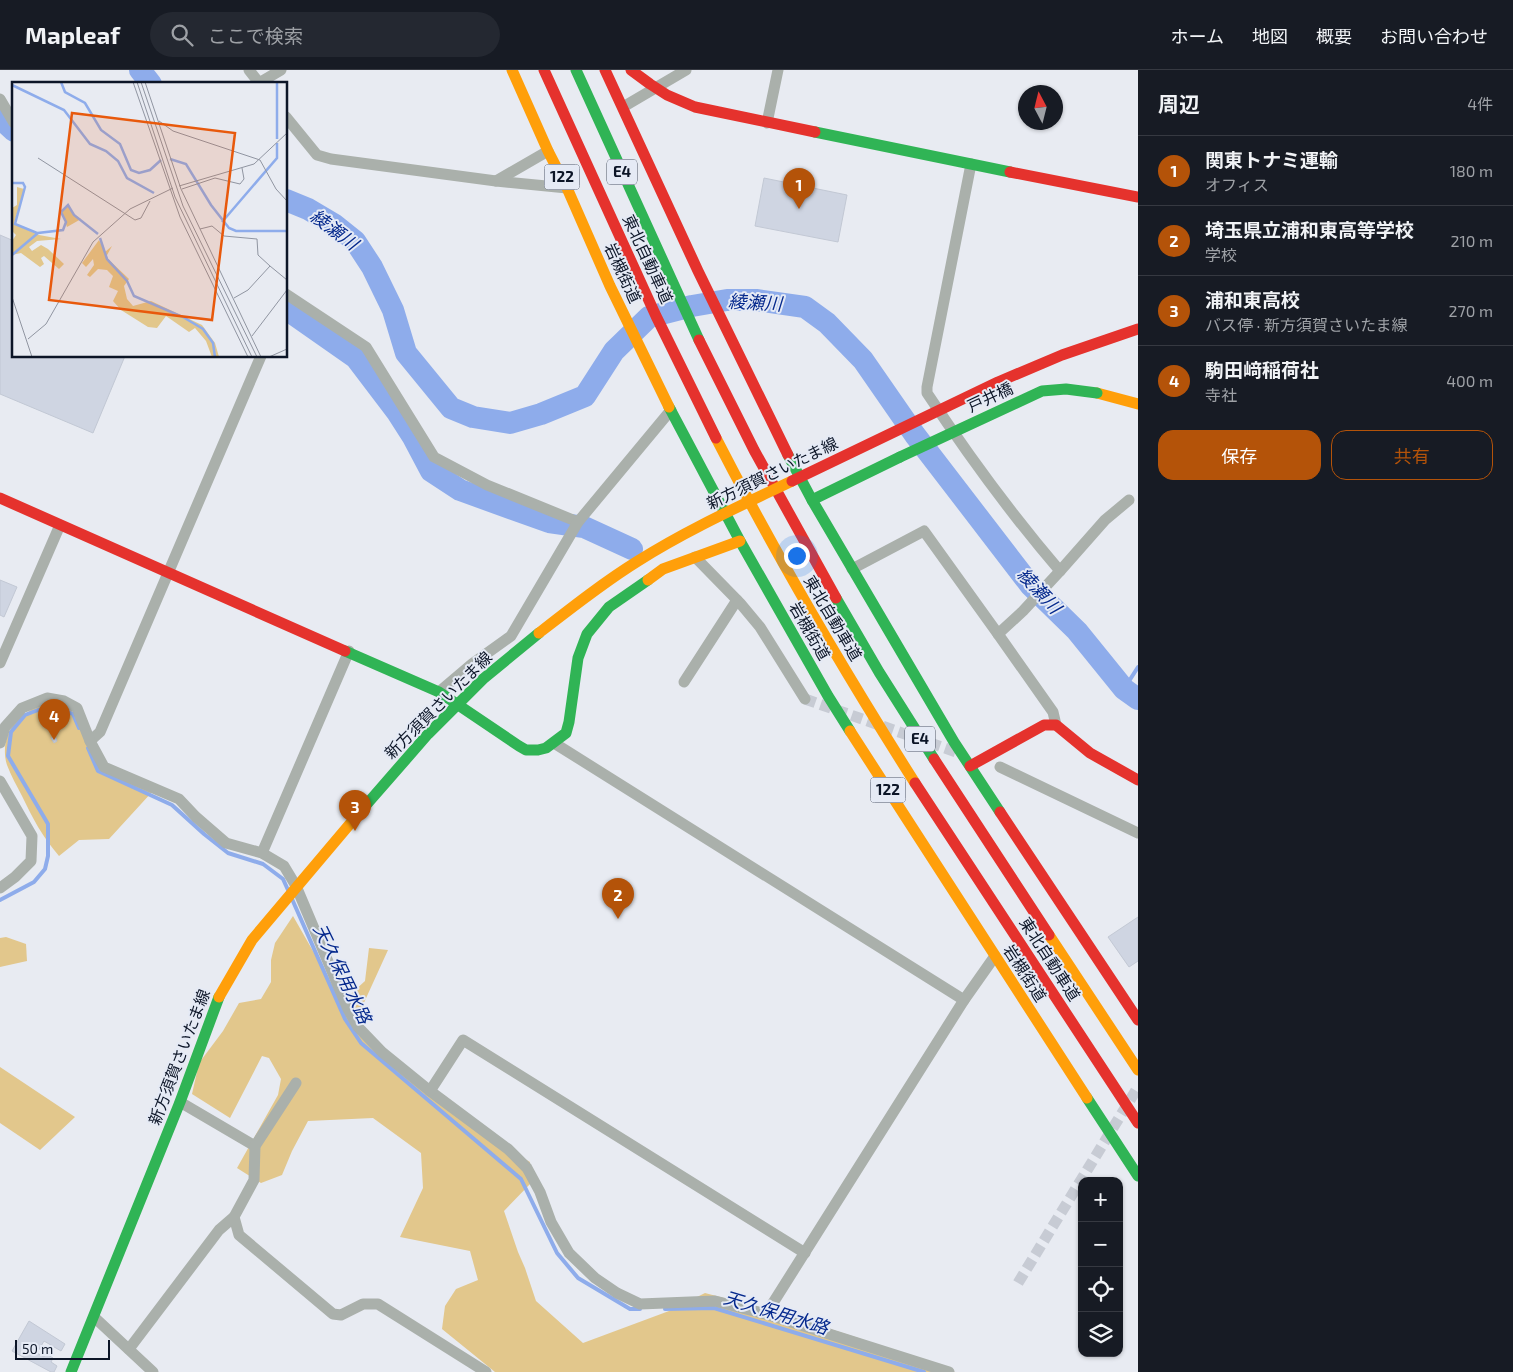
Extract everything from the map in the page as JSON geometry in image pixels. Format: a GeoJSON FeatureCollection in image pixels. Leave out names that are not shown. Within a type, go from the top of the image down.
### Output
{"type":"FeatureCollection","features":[{"type":"Feature","properties":{"kind":"main road","name":"岩槻街道"},"geometry":{"type":"LineString","coordinates":[[512,70],[610,286],[671,410],[740,541],[828,696],[1138,1176]]}},
{"type":"Feature","properties":{"kind":"main road","name":"東北自動車道"},"geometry":{"type":"LineString","coordinates":[[544,70],[692,393],[779,558],[824,636],[902,763],[1138,1123]]}},
{"type":"Feature","properties":{"kind":"main road","name":"東北自動車道"},"geometry":{"type":"LineString","coordinates":[[576,70],[668,273],[726,394],[802,538],[907,718],[966,812],[1138,1070]]}},
{"type":"Feature","properties":{"kind":"main road"},"geometry":{"type":"LineString","coordinates":[[606,70],[698,271],[812,500],[946,729],[1138,1020]]}},
{"type":"Feature","properties":{"kind":"main road"},"geometry":{"type":"LineString","coordinates":[[632,70],[654,88],[692,106],[767,123],[1138,197]]}},
{"type":"Feature","properties":{"kind":"main road","name":"新方須賀さいたま線"},"geometry":{"type":"LineString","coordinates":[[71,1372],[180,1102],[200,1044],[221,992],[252,940],[296,886],[402,762],[457,703],[539,633],[595,590],[666,544],[701,525],[998,382],[1062,355],[1138,329]]}},
{"type":"Feature","properties":{"kind":"main road","name":"戸井橋"},"geometry":{"type":"LineString","coordinates":[[812,500],[1042,391],[1066,388],[1097,393],[1138,404]]}},
{"type":"Feature","properties":{"kind":"main road"},"geometry":{"type":"LineString","coordinates":[[0,498],[439,692],[526,750],[546,748],[554,744],[566,733],[578,658],[587,634],[609,606],[663,569],[740,541]]}},
{"type":"Feature","properties":{"kind":"main road"},"geometry":{"type":"LineString","coordinates":[[970,766],[1044,725],[1056,725],[1090,753],[1138,780]]}},
{"type":"Feature","properties":{"kind":"street"},"geometry":{"type":"LineString","coordinates":[[249,70],[259,82]]}},
{"type":"Feature","properties":{"kind":"street"},"geometry":{"type":"LineString","coordinates":[[262,82],[282,70]]}},
{"type":"Feature","properties":{"kind":"street"},"geometry":{"type":"LineString","coordinates":[[622,107],[686,70]]}},
{"type":"Feature","properties":{"kind":"street"},"geometry":{"type":"LineString","coordinates":[[767,123],[778,70]]}},
{"type":"Feature","properties":{"kind":"street"},"geometry":{"type":"LineString","coordinates":[[0,99],[12,120]]}},
{"type":"Feature","properties":{"kind":"street"},"geometry":{"type":"LineString","coordinates":[[288,120],[316,156],[331,160],[567,188]]}},
{"type":"Feature","properties":{"kind":"street"},"geometry":{"type":"LineString","coordinates":[[496,181],[548,150]]}},
{"type":"Feature","properties":{"kind":"street"},"geometry":{"type":"LineString","coordinates":[[971,164],[927,393],[960,443],[1035,542],[1060,571]]}},
{"type":"Feature","properties":{"kind":"street"},"geometry":{"type":"LineString","coordinates":[[288,296],[366,347],[434,457],[487,485],[578,522]]}},
{"type":"Feature","properties":{"kind":"street"},"geometry":{"type":"LineString","coordinates":[[90,741],[100,732],[260,358]]}},
{"type":"Feature","properties":{"kind":"street"},"geometry":{"type":"LineString","coordinates":[[439,692],[472,664],[511,636],[578,522],[671,410]]}},
{"type":"Feature","properties":{"kind":"street"},"geometry":{"type":"LineString","coordinates":[[998,634],[1023,611],[1105,520],[1129,500]]}},
{"type":"Feature","properties":{"kind":"street"},"geometry":{"type":"LineString","coordinates":[[0,663],[60,525]]}},
{"type":"Feature","properties":{"kind":"street"},"geometry":{"type":"LineString","coordinates":[[852,569],[924,531],[1053,712],[1056,725]]}},
{"type":"Feature","properties":{"kind":"street"},"geometry":{"type":"LineString","coordinates":[[695,557],[737,600],[760,627],[805,699]]}},
{"type":"Feature","properties":{"kind":"street"},"geometry":{"type":"LineString","coordinates":[[684,682],[737,600]]}},
{"type":"Feature","properties":{"kind":"street"},"geometry":{"type":"LineString","coordinates":[[262,853],[349,651]]}},
{"type":"Feature","properties":{"kind":"street"},"geometry":{"type":"LineString","coordinates":[[0,743],[6,727],[22,708],[47,698],[64,701],[77,708],[90,741],[104,768],[179,799],[226,843],[262,853],[284,866],[296,886],[348,1009],[358,1027],[382,1052],[430,1092],[508,1149],[527,1168],[540,1192],[550,1222],[569,1253],[595,1278],[617,1293],[640,1304],[715,1301],[766,1314],[949,1372]]}},
{"type":"Feature","properties":{"kind":"street"},"geometry":{"type":"LineString","coordinates":[[554,744],[964,1000]]}},
{"type":"Feature","properties":{"kind":"street"},"geometry":{"type":"LineString","coordinates":[[1000,767],[1138,833]]}},
{"type":"Feature","properties":{"kind":"street"},"geometry":{"type":"LineString","coordinates":[[0,780],[32,836],[31,861],[15,878],[0,888]]}},
{"type":"Feature","properties":{"kind":"street"},"geometry":{"type":"LineString","coordinates":[[766,1314],[964,1000],[995,956]]}},
{"type":"Feature","properties":{"kind":"street"},"geometry":{"type":"LineString","coordinates":[[430,1092],[463,1040],[805,1252]]}},
{"type":"Feature","properties":{"kind":"street"},"geometry":{"type":"LineString","coordinates":[[129,1349],[220,1230],[234,1217],[254,1180],[255,1146],[296,1083]]}},
{"type":"Feature","properties":{"kind":"street"},"geometry":{"type":"LineString","coordinates":[[180,1102],[255,1146]]}},
{"type":"Feature","properties":{"kind":"street"},"geometry":{"type":"LineString","coordinates":[[234,1217],[239,1235],[333,1314],[341,1315],[363,1304],[378,1304],[483,1371]]}},
{"type":"Feature","properties":{"kind":"street"},"geometry":{"type":"LineString","coordinates":[[94,1317],[153,1372]]}},
{"type":"Feature","properties":{"kind":"shaded area"},"geometry":{"type":"Polygon","coordinates":[[[57,703],[71,709],[101,769],[152,792],[109,839],[79,840],[59,856],[30,812],[5,758],[7,736],[19,718],[40,705],[57,703]]]}},
{"type":"Feature","properties":{"kind":"shaded area"},"geometry":{"type":"Polygon","coordinates":[[[293,916],[342,1002],[365,981],[369,948],[388,950],[357,1018],[355,1030],[473,1129],[530,1162],[531,1183],[504,1211],[536,1301],[583,1343],[669,1311],[705,1293],[831,1329],[955,1372],[495,1372],[442,1329],[445,1306],[456,1289],[478,1280],[470,1251],[400,1237],[423,1188],[421,1153],[373,1118],[308,1121],[282,1175],[261,1183],[237,1168],[278,1095],[281,1079],[269,1058],[262,1056],[230,1118],[192,1094],[199,1063],[223,1031],[239,1003],[261,999],[271,982],[271,960],[275,943],[293,916]]]}},
{"type":"Feature","properties":{"kind":"shaded area"},"geometry":{"type":"Polygon","coordinates":[[[6,937],[26,944],[27,961],[0,967],[0,938],[6,937]]]}},
{"type":"Feature","properties":{"kind":"shaded area"},"geometry":{"type":"Polygon","coordinates":[[[0,1067],[75,1117],[40,1150],[0,1123],[0,1067]]]}},
{"type":"Feature","properties":{"kind":"building"},"geometry":{"type":"Polygon","coordinates":[[[764,178],[847,195],[838,242],[755,226],[764,178]]]}},
{"type":"Feature","properties":{"kind":"building"},"geometry":{"type":"Polygon","coordinates":[[[0,235],[12,240],[12,358],[124,358],[93,433],[0,394],[0,235]]]}},
{"type":"Feature","properties":{"kind":"building"},"geometry":{"type":"Polygon","coordinates":[[[0,580],[17,587],[4,617],[0,615],[0,580]]]}},
{"type":"Feature","properties":{"kind":"building"},"geometry":{"type":"Polygon","coordinates":[[[55,736],[57,741],[54,743],[51,738],[55,736]]]}},
{"type":"Feature","properties":{"kind":"building"},"geometry":{"type":"Polygon","coordinates":[[[1138,917],[1138,961],[1129,967],[1108,937],[1138,917]]]}},
{"type":"Feature","properties":{"kind":"building"},"geometry":{"type":"Polygon","coordinates":[[[29,1321],[65,1344],[61,1351],[44,1341],[37,1353],[44,1357],[46,1354],[53,1358],[51,1362],[57,1366],[54,1372],[12,1351],[29,1321]]]}},
{"type":"Feature","properties":{"kind":"waterway","name":"綾瀬川"},"geometry":{"type":"LineString","coordinates":[[140,70],[149,82]]}},
{"type":"Feature","properties":{"kind":"waterway"},"geometry":{"type":"LineString","coordinates":[[0,118],[12,129]]}},
{"type":"Feature","properties":{"kind":"waterway","name":"綾瀬川"},"geometry":{"type":"LineString","coordinates":[[288,201],[308,209],[335,225],[355,241],[372,267],[393,310],[406,353],[451,408],[473,417],[510,423],[541,414],[585,396],[614,351],[649,317],[692,306],[727,300],[756,300],[805,307],[827,323],[863,360],[915,435],[1031,586],[1077,631],[1124,689],[1138,699]]}},
{"type":"Feature","properties":{"kind":"waterway"},"geometry":{"type":"LineString","coordinates":[[288,310],[356,358],[397,412],[431,471],[460,490],[549,522],[584,527],[632,549]]}},
{"type":"Feature","properties":{"kind":"waterway"},"geometry":{"type":"LineString","coordinates":[[1124,689],[1138,667]]}},
{"type":"Feature","properties":{"kind":"waterway","name":"天久保用水路"},"geometry":{"type":"LineString","coordinates":[[0,900],[34,882],[45,869],[48,856],[48,824],[8,756],[11,732],[25,715],[51,705],[73,714],[79,728]]}},
{"type":"Feature","properties":{"kind":"waterway","name":"天久保用水路"},"geometry":{"type":"LineString","coordinates":[[88,748],[98,771],[172,805],[228,853],[263,864],[283,879],[288,890]]}},
{"type":"Feature","properties":{"kind":"waterway","name":"天久保用水路"},"geometry":{"type":"LineString","coordinates":[[292,899],[345,1019],[361,1043],[521,1179],[557,1253],[578,1278],[630,1309],[640,1309]]}},
{"type":"Feature","properties":{"kind":"waterway","name":"天久保用水路"},"geometry":{"type":"LineString","coordinates":[[665,1309],[714,1308],[924,1372]]}},
{"type":"Feature","properties":{"kind":"tunnel"},"geometry":{"type":"LineString","coordinates":[[805,699],[959,753]]}},
{"type":"Feature","properties":{"kind":"tunnel"},"geometry":{"type":"LineString","coordinates":[[1018,1283],[1138,1087]]}},
{"type":"Feature","properties":{"kind":"traffic: fast"},"geometry":{"type":"LineString","coordinates":[[576,70],[699,340]]}},
{"type":"Feature","properties":{"kind":"traffic: fast"},"geometry":{"type":"LineString","coordinates":[[815,132],[1010,172]]}},
{"type":"Feature","properties":{"kind":"traffic: fast"},"geometry":{"type":"LineString","coordinates":[[900,457],[1042,391],[1066,389],[1097,393]]}},
{"type":"Feature","properties":{"kind":"traffic: fast"},"geometry":{"type":"LineString","coordinates":[[669,407],[740,541],[828,696],[850,731]]}},
{"type":"Feature","properties":{"kind":"traffic: fast"},"geometry":{"type":"LineString","coordinates":[[788,455],[812,500],[954,742],[1000,812]]}},
{"type":"Feature","properties":{"kind":"traffic: fast"},"geometry":{"type":"LineString","coordinates":[[812,500],[900,457]]}},
{"type":"Feature","properties":{"kind":"traffic: fast"},"geometry":{"type":"LineString","coordinates":[[345,651],[439,692],[519,746],[526,750],[538,750],[546,748],[566,733],[578,658],[587,634],[609,607],[648,580]]}},
{"type":"Feature","properties":{"kind":"traffic: fast"},"geometry":{"type":"LineString","coordinates":[[836,598],[879,672],[934,759]]}},
{"type":"Feature","properties":{"kind":"traffic: fast"},"geometry":{"type":"LineString","coordinates":[[360,812],[428,734],[483,679],[539,633]]}},
{"type":"Feature","properties":{"kind":"traffic: fast"},"geometry":{"type":"LineString","coordinates":[[71,1372],[180,1102],[219,997]]}},
{"type":"Feature","properties":{"kind":"traffic: fast"},"geometry":{"type":"LineString","coordinates":[[1087,1098],[1138,1176]]}},
{"type":"Feature","properties":{"kind":"traffic: slow"},"geometry":{"type":"LineString","coordinates":[[512,70],[610,286],[669,407]]}},
{"type":"Feature","properties":{"kind":"traffic: slow"},"geometry":{"type":"LineString","coordinates":[[1097,393],[1138,404]]}},
{"type":"Feature","properties":{"kind":"traffic: slow"},"geometry":{"type":"LineString","coordinates":[[716,438],[812,613],[915,783]]}},
{"type":"Feature","properties":{"kind":"traffic: slow"},"geometry":{"type":"LineString","coordinates":[[539,633],[625,569],[675,539],[792,481]]}},
{"type":"Feature","properties":{"kind":"traffic: slow"},"geometry":{"type":"LineString","coordinates":[[648,580],[663,569],[740,541]]}},
{"type":"Feature","properties":{"kind":"traffic: slow"},"geometry":{"type":"LineString","coordinates":[[850,731],[1087,1098]]}},
{"type":"Feature","properties":{"kind":"traffic: slow"},"geometry":{"type":"LineString","coordinates":[[219,997],[252,940],[360,812]]}},
{"type":"Feature","properties":{"kind":"traffic: slow"},"geometry":{"type":"LineString","coordinates":[[1049,935],[1138,1070]]}},
{"type":"Feature","properties":{"kind":"traffic: jam"},"geometry":{"type":"LineString","coordinates":[[544,70],[656,316],[716,438]]}},
{"type":"Feature","properties":{"kind":"traffic: jam"},"geometry":{"type":"LineString","coordinates":[[605,70],[698,271],[788,455]]}},
{"type":"Feature","properties":{"kind":"traffic: jam"},"geometry":{"type":"LineString","coordinates":[[631,70],[667,95],[695,107],[815,132]]}},
{"type":"Feature","properties":{"kind":"traffic: jam"},"geometry":{"type":"LineString","coordinates":[[1010,172],[1138,197]]}},
{"type":"Feature","properties":{"kind":"traffic: jam"},"geometry":{"type":"LineString","coordinates":[[792,481],[998,382],[1062,355],[1138,329]]}},
{"type":"Feature","properties":{"kind":"traffic: jam"},"geometry":{"type":"LineString","coordinates":[[699,340],[754,450],[836,598]]}},
{"type":"Feature","properties":{"kind":"traffic: jam"},"geometry":{"type":"LineString","coordinates":[[0,498],[345,651]]}},
{"type":"Feature","properties":{"kind":"traffic: jam"},"geometry":{"type":"LineString","coordinates":[[970,766],[1044,725],[1056,725],[1090,753],[1138,780]]}},
{"type":"Feature","properties":{"kind":"traffic: jam"},"geometry":{"type":"LineString","coordinates":[[934,759],[1049,935]]}},
{"type":"Feature","properties":{"kind":"traffic: jam"},"geometry":{"type":"LineString","coordinates":[[915,783],[1138,1123]]}},
{"type":"Feature","properties":{"kind":"traffic: jam"},"geometry":{"type":"LineString","coordinates":[[1000,812],[1138,1020]]}},
{"type":"Feature","properties":{"kind":"place","name":"関東トナミ運輸"},"geometry":{"type":"Point","coordinates":[799,209]}},
{"type":"Feature","properties":{"kind":"place","name":"駒田﨑稲荷社"},"geometry":{"type":"Point","coordinates":[54,740]}},
{"type":"Feature","properties":{"kind":"place","name":"浦和東高校"},"geometry":{"type":"Point","coordinates":[355,831]}},
{"type":"Feature","properties":{"kind":"place","name":"埼玉県立浦和東高等学校"},"geometry":{"type":"Point","coordinates":[618,919]}}]}
